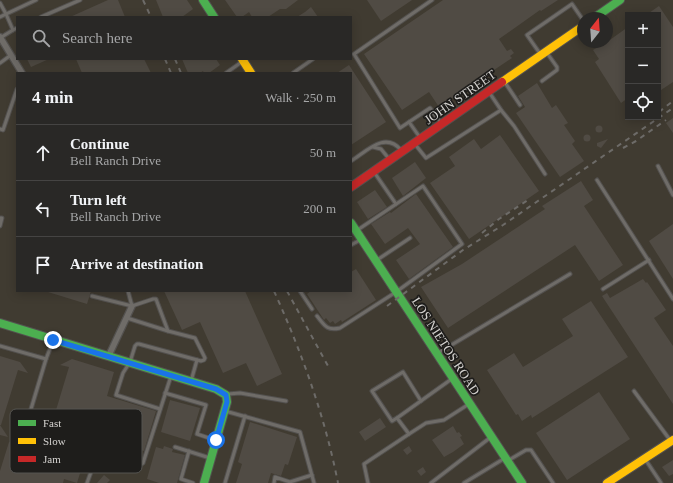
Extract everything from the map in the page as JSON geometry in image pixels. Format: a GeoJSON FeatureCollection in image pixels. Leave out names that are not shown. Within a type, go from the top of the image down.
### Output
{"type":"FeatureCollection","features":[{"type":"Feature","properties":{"kind":"street"},"geometry":{"type":"LineString","coordinates":[[203,0],[213,16]]}},
{"type":"Feature","properties":{"kind":"street"},"geometry":{"type":"LineString","coordinates":[[603,12],[620,0]]}},
{"type":"Feature","properties":{"kind":"street","name":"JOHN STREET"},"geometry":{"type":"LineString","coordinates":[[352,186],[577,30]]}},
{"type":"Feature","properties":{"kind":"street"},"geometry":{"type":"LineString","coordinates":[[0,37],[21,72]]}},
{"type":"Feature","properties":{"kind":"street"},"geometry":{"type":"LineString","coordinates":[[242,60],[250,72]]}},
{"type":"Feature","properties":{"kind":"street","name":"LOS NIETOS ROAD"},"geometry":{"type":"LineString","coordinates":[[352,225],[522,483]]}},
{"type":"Feature","properties":{"kind":"street"},"geometry":{"type":"LineString","coordinates":[[108,355],[132,306]]}},
{"type":"Feature","properties":{"kind":"street"},"geometry":{"type":"LineString","coordinates":[[0,323],[191,381],[216,389],[226,395],[227,402],[225,411],[204,483]]}},
{"type":"Feature","properties":{"kind":"street"},"geometry":{"type":"LineString","coordinates":[[606,483],[672,441]]}},
{"type":"Feature","properties":{"kind":"lane"},"geometry":{"type":"LineString","coordinates":[[0,17],[36,0]]}},
{"type":"Feature","properties":{"kind":"lane"},"geometry":{"type":"LineString","coordinates":[[43,16],[80,0]]}},
{"type":"Feature","properties":{"kind":"lane"},"geometry":{"type":"LineString","coordinates":[[432,0],[354,54],[400,128],[430,108],[442,124]]}},
{"type":"Feature","properties":{"kind":"lane"},"geometry":{"type":"LineString","coordinates":[[569,0],[578,12]]}},
{"type":"Feature","properties":{"kind":"lane"},"geometry":{"type":"LineString","coordinates":[[0,3],[12,30]]}},
{"type":"Feature","properties":{"kind":"lane"},"geometry":{"type":"LineString","coordinates":[[542,81],[557,70],[557,67],[527,35],[572,4]]}},
{"type":"Feature","properties":{"kind":"lane"},"geometry":{"type":"LineString","coordinates":[[0,37],[16,28]]}},
{"type":"Feature","properties":{"kind":"lane"},"geometry":{"type":"LineString","coordinates":[[0,63],[11,56]]}},
{"type":"Feature","properties":{"kind":"lane"},"geometry":{"type":"LineString","coordinates":[[227,72],[242,60]]}},
{"type":"Feature","properties":{"kind":"lane"},"geometry":{"type":"LineString","coordinates":[[295,72],[312,60]]}},
{"type":"Feature","properties":{"kind":"lane"},"geometry":{"type":"LineString","coordinates":[[504,81],[520,105]]}},
{"type":"Feature","properties":{"kind":"lane"},"geometry":{"type":"LineString","coordinates":[[0,129],[3,130],[16,92]]}},
{"type":"Feature","properties":{"kind":"lane"},"geometry":{"type":"LineString","coordinates":[[488,92],[514,126],[545,174]]}},
{"type":"Feature","properties":{"kind":"lane"},"geometry":{"type":"LineString","coordinates":[[409,122],[426,158],[501,110]]}},
{"type":"Feature","properties":{"kind":"lane"},"geometry":{"type":"LineString","coordinates":[[352,160],[385,141],[395,144],[402,152]]}},
{"type":"Feature","properties":{"kind":"lane"},"geometry":{"type":"LineString","coordinates":[[373,147],[381,149],[390,160]]}},
{"type":"Feature","properties":{"kind":"lane"},"geometry":{"type":"LineString","coordinates":[[658,166],[673,195]]}},
{"type":"Feature","properties":{"kind":"lane"},"geometry":{"type":"LineString","coordinates":[[374,172],[396,204]]}},
{"type":"Feature","properties":{"kind":"lane"},"geometry":{"type":"LineString","coordinates":[[597,180],[673,299]]}},
{"type":"Feature","properties":{"kind":"lane"},"geometry":{"type":"LineString","coordinates":[[317,316],[326,327],[334,329],[340,328],[396,292],[462,244],[422,186],[356,231]]}},
{"type":"Feature","properties":{"kind":"lane"},"geometry":{"type":"LineString","coordinates":[[0,218],[2,218],[0,226]]}},
{"type":"Feature","properties":{"kind":"lane"},"geometry":{"type":"LineString","coordinates":[[376,261],[410,238]]}},
{"type":"Feature","properties":{"kind":"lane"},"geometry":{"type":"LineString","coordinates":[[352,244],[362,239]]}},
{"type":"Feature","properties":{"kind":"lane"},"geometry":{"type":"LineString","coordinates":[[603,289],[648,260]]}},
{"type":"Feature","properties":{"kind":"lane"},"geometry":{"type":"LineString","coordinates":[[437,354],[570,274]]}},
{"type":"Feature","properties":{"kind":"lane"},"geometry":{"type":"LineString","coordinates":[[128,292],[132,306]]}},
{"type":"Feature","properties":{"kind":"lane"},"geometry":{"type":"LineString","coordinates":[[301,292],[312,309]]}},
{"type":"Feature","properties":{"kind":"lane"},"geometry":{"type":"LineString","coordinates":[[92,296],[132,306],[156,299],[168,331]]}},
{"type":"Feature","properties":{"kind":"lane"},"geometry":{"type":"LineString","coordinates":[[127,318],[195,338],[205,358],[201,361],[137,344],[130,362],[123,373],[116,395],[160,408]]}},
{"type":"Feature","properties":{"kind":"lane"},"geometry":{"type":"LineString","coordinates":[[31,409],[53,340]]}},
{"type":"Feature","properties":{"kind":"lane"},"geometry":{"type":"LineString","coordinates":[[0,346],[46,360]]}},
{"type":"Feature","properties":{"kind":"lane"},"geometry":{"type":"LineString","coordinates":[[191,381],[197,360]]}},
{"type":"Feature","properties":{"kind":"lane"},"geometry":{"type":"LineString","coordinates":[[421,401],[403,372],[372,391],[392,421],[397,418],[421,401],[453,378]]}},
{"type":"Feature","properties":{"kind":"lane"},"geometry":{"type":"LineString","coordinates":[[142,464],[171,375]]}},
{"type":"Feature","properties":{"kind":"lane"},"geometry":{"type":"LineString","coordinates":[[634,391],[672,441]]}},
{"type":"Feature","properties":{"kind":"lane"},"geometry":{"type":"LineString","coordinates":[[165,392],[206,405],[197,434],[216,440]]}},
{"type":"Feature","properties":{"kind":"lane"},"geometry":{"type":"LineString","coordinates":[[226,395],[240,393],[286,401]]}},
{"type":"Feature","properties":{"kind":"lane"},"geometry":{"type":"LineString","coordinates":[[368,483],[364,464],[426,423],[444,420],[470,404]]}},
{"type":"Feature","properties":{"kind":"lane"},"geometry":{"type":"LineString","coordinates":[[225,411],[300,432],[314,483]]}},
{"type":"Feature","properties":{"kind":"lane"},"geometry":{"type":"LineString","coordinates":[[225,483],[245,416]]}},
{"type":"Feature","properties":{"kind":"lane"},"geometry":{"type":"LineString","coordinates":[[397,418],[410,434]]}},
{"type":"Feature","properties":{"kind":"lane"},"geometry":{"type":"LineString","coordinates":[[431,483],[491,437]]}},
{"type":"Feature","properties":{"kind":"lane"},"geometry":{"type":"LineString","coordinates":[[175,447],[211,458]]}},
{"type":"Feature","properties":{"kind":"lane"},"geometry":{"type":"LineString","coordinates":[[464,483],[526,450],[531,450],[553,483]]}},
{"type":"Feature","properties":{"kind":"lane"},"geometry":{"type":"LineString","coordinates":[[189,451],[181,479],[193,483]]}},
{"type":"Feature","properties":{"kind":"lane"},"geometry":{"type":"LineString","coordinates":[[645,458],[660,483]]}},
{"type":"Feature","properties":{"kind":"lane"},"geometry":{"type":"LineString","coordinates":[[87,483],[91,473]]}},
{"type":"Feature","properties":{"kind":"lane"},"geometry":{"type":"LineString","coordinates":[[274,483],[275,477],[290,482],[312,475]]}},
{"type":"Feature","properties":{"kind":"shaded area"},"geometry":{"type":"Polygon","coordinates":[[[0,0],[673,0],[673,483],[0,483],[0,0]]]}},
{"type":"Feature","properties":{"kind":"building"},"geometry":{"type":"Polygon","coordinates":[[[108,0],[118,0],[125,16],[72,16],[108,0]]]}},
{"type":"Feature","properties":{"kind":"building"},"geometry":{"type":"Polygon","coordinates":[[[156,0],[187,0],[193,9],[183,16],[163,16],[156,0]]]}},
{"type":"Feature","properties":{"kind":"building"},"geometry":{"type":"Polygon","coordinates":[[[225,0],[298,0],[286,9],[280,9],[270,16],[251,16],[249,12],[243,16],[236,16],[225,0]]]}},
{"type":"Feature","properties":{"kind":"building"},"geometry":{"type":"Polygon","coordinates":[[[367,0],[412,0],[381,21],[367,0]]]}},
{"type":"Feature","properties":{"kind":"building"},"geometry":{"type":"Polygon","coordinates":[[[443,0],[558,0],[541,11],[540,10],[499,39],[507,51],[511,49],[514,53],[510,56],[512,58],[439,107],[429,92],[402,110],[364,54],[443,0]]]}},
{"type":"Feature","properties":{"kind":"building"},"geometry":{"type":"Polygon","coordinates":[[[659,6],[673,27],[673,82],[661,90],[661,12],[650,12],[659,6]]]}},
{"type":"Feature","properties":{"kind":"building"},"geometry":{"type":"Polygon","coordinates":[[[311,7],[317,16],[299,16],[311,7]]]}},
{"type":"Feature","properties":{"kind":"building"},"geometry":{"type":"Polygon","coordinates":[[[625,29],[625,100],[621,103],[595,62],[599,59],[593,50],[596,48],[613,48],[613,38],[625,29]]]}},
{"type":"Feature","properties":{"kind":"building"},"geometry":{"type":"Polygon","coordinates":[[[28,60],[47,60],[31,67],[28,60]]]}},
{"type":"Feature","properties":{"kind":"building"},"geometry":{"type":"Polygon","coordinates":[[[76,60],[144,60],[150,72],[82,72],[76,60]]]}},
{"type":"Feature","properties":{"kind":"building"},"geometry":{"type":"Polygon","coordinates":[[[182,60],[217,60],[220,65],[210,72],[188,72],[182,60]]]}},
{"type":"Feature","properties":{"kind":"building"},"geometry":{"type":"Polygon","coordinates":[[[349,65],[386,122],[352,144],[352,72],[338,72],[349,65]]]}},
{"type":"Feature","properties":{"kind":"building"},"geometry":{"type":"Polygon","coordinates":[[[537,83],[552,108],[556,105],[568,123],[564,125],[575,141],[572,144],[584,161],[560,177],[516,113],[525,107],[518,96],[537,83]]]}},
{"type":"Feature","properties":{"kind":"building"},"geometry":{"type":"Polygon","coordinates":[[[673,118],[673,133],[666,123],[673,118]]]}},
{"type":"Feature","properties":{"kind":"building"},"geometry":{"type":"Polygon","coordinates":[[[599,126],[602,129],[599,132],[596,129],[599,126]]]}},
{"type":"Feature","properties":{"kind":"building"},"geometry":{"type":"Polygon","coordinates":[[[500,135],[539,191],[469,239],[430,183],[455,166],[449,157],[474,139],[481,149],[500,135]]]}},
{"type":"Feature","properties":{"kind":"building"},"geometry":{"type":"Polygon","coordinates":[[[587,135],[590,138],[587,141],[584,138],[587,135]]]}},
{"type":"Feature","properties":{"kind":"building"},"geometry":{"type":"Polygon","coordinates":[[[608,139],[601,148],[597,146],[597,143],[608,139]]]}},
{"type":"Feature","properties":{"kind":"building"},"geometry":{"type":"Polygon","coordinates":[[[415,162],[426,178],[403,196],[392,178],[415,162]]]}},
{"type":"Feature","properties":{"kind":"building"},"geometry":{"type":"Polygon","coordinates":[[[581,181],[593,200],[584,206],[623,265],[599,281],[575,245],[448,328],[421,287],[462,264],[545,209],[542,206],[581,181]]]}},
{"type":"Feature","properties":{"kind":"building"},"geometry":{"type":"Polygon","coordinates":[[[375,190],[387,207],[368,219],[357,202],[375,190]]]}},
{"type":"Feature","properties":{"kind":"building"},"geometry":{"type":"Polygon","coordinates":[[[416,194],[453,247],[409,279],[396,260],[420,244],[408,228],[385,244],[371,224],[390,212],[391,213],[416,194]]]}},
{"type":"Feature","properties":{"kind":"building"},"geometry":{"type":"Polygon","coordinates":[[[673,224],[673,279],[649,241],[673,224]]]}},
{"type":"Feature","properties":{"kind":"building"},"geometry":{"type":"Polygon","coordinates":[[[356,269],[376,300],[342,322],[341,320],[335,324],[333,321],[330,323],[326,318],[324,320],[307,294],[310,292],[352,292],[352,271],[356,269]]]}},
{"type":"Feature","properties":{"kind":"building"},"geometry":{"type":"Polygon","coordinates":[[[643,279],[646,283],[647,282],[666,310],[654,318],[673,346],[673,404],[602,296],[607,293],[610,298],[643,279]]]}},
{"type":"Feature","properties":{"kind":"building"},"geometry":{"type":"Polygon","coordinates":[[[48,292],[91,292],[87,304],[48,292]]]}},
{"type":"Feature","properties":{"kind":"building"},"geometry":{"type":"Polygon","coordinates":[[[164,292],[245,292],[282,374],[257,386],[246,363],[223,373],[200,322],[182,330],[164,292]]]}},
{"type":"Feature","properties":{"kind":"building"},"geometry":{"type":"Polygon","coordinates":[[[591,301],[628,357],[532,418],[531,415],[522,421],[518,414],[516,415],[487,370],[514,353],[523,367],[573,336],[562,319],[591,301]]]}},
{"type":"Feature","properties":{"kind":"building"},"geometry":{"type":"Polygon","coordinates":[[[0,356],[20,362],[28,373],[18,370],[1,425],[0,425],[0,356]]]}},
{"type":"Feature","properties":{"kind":"building"},"geometry":{"type":"Polygon","coordinates":[[[72,359],[114,372],[107,396],[156,411],[144,451],[142,450],[142,409],[56,409],[69,367],[60,365],[72,359]]]}},
{"type":"Feature","properties":{"kind":"building"},"geometry":{"type":"Polygon","coordinates":[[[599,392],[630,439],[567,480],[536,433],[599,392]]]}},
{"type":"Feature","properties":{"kind":"building"},"geometry":{"type":"Polygon","coordinates":[[[170,400],[200,408],[190,441],[161,432],[170,400]]]}},
{"type":"Feature","properties":{"kind":"building"},"geometry":{"type":"Polygon","coordinates":[[[380,418],[386,427],[365,441],[359,432],[380,418]]]}},
{"type":"Feature","properties":{"kind":"building"},"geometry":{"type":"Polygon","coordinates":[[[250,422],[297,437],[288,465],[285,464],[281,476],[271,473],[268,483],[236,483],[242,464],[238,462],[250,422]]]}},
{"type":"Feature","properties":{"kind":"building"},"geometry":{"type":"Polygon","coordinates":[[[0,425],[8,437],[0,435],[0,425]]]}},
{"type":"Feature","properties":{"kind":"building"},"geometry":{"type":"Polygon","coordinates":[[[453,426],[457,433],[459,432],[462,436],[460,437],[464,444],[444,457],[432,440],[453,426]]]}},
{"type":"Feature","properties":{"kind":"building"},"geometry":{"type":"Polygon","coordinates":[[[9,442],[10,473],[80,473],[77,483],[64,479],[63,483],[0,483],[0,471],[9,442]]]}},
{"type":"Feature","properties":{"kind":"building"},"geometry":{"type":"Polygon","coordinates":[[[164,446],[173,449],[172,452],[185,455],[177,483],[159,483],[147,479],[156,447],[163,449],[164,446]]]}},
{"type":"Feature","properties":{"kind":"building"},"geometry":{"type":"Polygon","coordinates":[[[409,446],[412,451],[407,455],[403,450],[409,446]]]}},
{"type":"Feature","properties":{"kind":"building"},"geometry":{"type":"Polygon","coordinates":[[[673,460],[673,474],[669,476],[662,467],[673,460]]]}},
{"type":"Feature","properties":{"kind":"building"},"geometry":{"type":"Polygon","coordinates":[[[423,467],[426,472],[421,476],[417,471],[423,467]]]}},
{"type":"Feature","properties":{"kind":"building"},"geometry":{"type":"Polygon","coordinates":[[[104,475],[110,480],[107,483],[97,483],[104,475]]]}},
{"type":"Feature","properties":{"kind":"railway"},"geometry":{"type":"LineString","coordinates":[[143,0],[151,16]]}},
{"type":"Feature","properties":{"kind":"railway"},"geometry":{"type":"LineString","coordinates":[[165,60],[171,72]]}},
{"type":"Feature","properties":{"kind":"railway"},"geometry":{"type":"LineString","coordinates":[[175,60],[181,72]]}},
{"type":"Feature","properties":{"kind":"railway"},"geometry":{"type":"LineString","coordinates":[[661,110],[673,101]]}},
{"type":"Feature","properties":{"kind":"railway"},"geometry":{"type":"LineString","coordinates":[[387,306],[463,250],[503,225],[673,108]]}},
{"type":"Feature","properties":{"kind":"railway"},"geometry":{"type":"LineString","coordinates":[[623,148],[636,141],[666,120]]}},
{"type":"Feature","properties":{"kind":"railway"},"geometry":{"type":"LineString","coordinates":[[482,233],[499,219],[528,200]]}},
{"type":"Feature","properties":{"kind":"railway"},"geometry":{"type":"LineString","coordinates":[[274,292],[312,386],[333,458],[338,483]]}},
{"type":"Feature","properties":{"kind":"railway"},"geometry":{"type":"LineString","coordinates":[[288,292],[328,366]]}},
{"type":"Feature","properties":{"kind":"traffic: fast"},"geometry":{"type":"LineString","coordinates":[[203,0],[213,16]]}},
{"type":"Feature","properties":{"kind":"traffic: fast"},"geometry":{"type":"LineString","coordinates":[[603,12],[620,0]]}},
{"type":"Feature","properties":{"kind":"traffic: fast"},"geometry":{"type":"LineString","coordinates":[[352,225],[522,483]]}},
{"type":"Feature","properties":{"kind":"traffic: fast"},"geometry":{"type":"LineString","coordinates":[[0,323],[216,389],[226,395],[227,402],[204,483]]}},
{"type":"Feature","properties":{"kind":"traffic: slow"},"geometry":{"type":"LineString","coordinates":[[502,82],[577,30]]}},
{"type":"Feature","properties":{"kind":"traffic: slow"},"geometry":{"type":"LineString","coordinates":[[243,60],[250,72]]}},
{"type":"Feature","properties":{"kind":"traffic: slow"},"geometry":{"type":"LineString","coordinates":[[607,483],[673,440]]}},
{"type":"Feature","properties":{"kind":"traffic: jam"},"geometry":{"type":"LineString","coordinates":[[352,186],[502,82]]}},
{"type":"Feature","properties":{"kind":"route"},"geometry":{"type":"LineString","coordinates":[[53,340],[108,355],[216,389],[226,395],[227,402],[216,440]]}}]}
